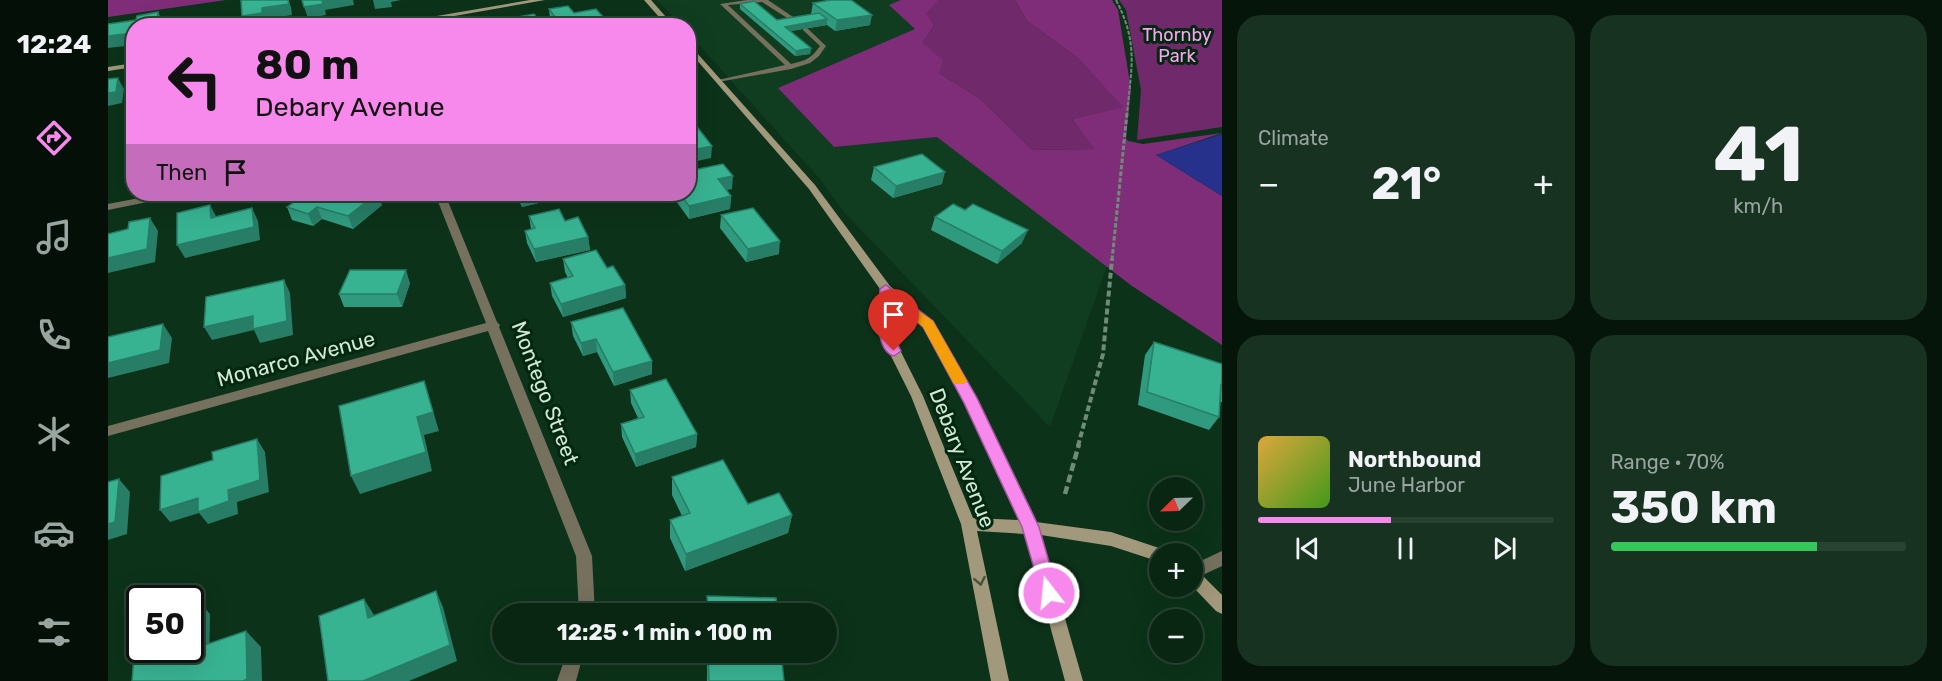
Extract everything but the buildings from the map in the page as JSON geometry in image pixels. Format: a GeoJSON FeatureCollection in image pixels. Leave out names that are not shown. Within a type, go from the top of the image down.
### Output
{"type":"FeatureCollection","features":[{"type":"Feature","properties":{"kind":"main road"},"geometry":{"type":"LineString","coordinates":[[431,18],[542,0]]}},
{"type":"Feature","properties":{"kind":"main road"},"geometry":{"type":"LineString","coordinates":[[647,0],[664,18]]}},
{"type":"Feature","properties":{"kind":"main road","name":"Debary Avenue"},"geometry":{"type":"LineString","coordinates":[[696,54],[812,187],[886,289],[928,324],[972,402],[1030,527],[1074,681]]}},
{"type":"Feature","properties":{"kind":"main road"},"geometry":{"type":"LineString","coordinates":[[108,69],[126,66]]}},
{"type":"Feature","properties":{"kind":"main road","name":"Debary Avenue"},"geometry":{"type":"LineString","coordinates":[[886,289],[885,332],[917,396],[968,524],[999,681]]}},
{"type":"Feature","properties":{"kind":"main road"},"geometry":{"type":"LineString","coordinates":[[968,524],[1030,527],[1112,540],[1149,552]]}},
{"type":"Feature","properties":{"kind":"main road"},"geometry":{"type":"LineString","coordinates":[[1203,586],[1222,606]]}},
{"type":"Feature","properties":{"kind":"street"},"geometry":{"type":"LineString","coordinates":[[108,207],[138,201]]}},
{"type":"Feature","properties":{"kind":"street","name":"Montego Street"},"geometry":{"type":"LineString","coordinates":[[443,201],[584,556],[586,603]]}},
{"type":"Feature","properties":{"kind":"street","name":"Monarco Avenue"},"geometry":{"type":"LineString","coordinates":[[108,431],[494,325]]}},
{"type":"Feature","properties":{"kind":"street"},"geometry":{"type":"LineString","coordinates":[[1203,568],[1222,558]]}},
{"type":"Feature","properties":{"kind":"street"},"geometry":{"type":"LineString","coordinates":[[566,681],[573,663]]}},
{"type":"Feature","properties":{"kind":"lane"},"geometry":{"type":"LineString","coordinates":[[791,68],[723,4],[764,0],[797,22]]}},
{"type":"Feature","properties":{"kind":"lane"},"geometry":{"type":"LineString","coordinates":[[720,81],[791,68],[808,62],[823,46],[805,29]]}},
{"type":"Feature","properties":{"kind":"path"},"geometry":{"type":"LineString","coordinates":[[1065,494],[1103,354],[1133,51],[1127,21],[1116,0]]}},
{"type":"Feature","properties":{"kind":"shaded area"},"geometry":{"type":"Polygon","coordinates":[[[108,0],[226,0],[108,17],[108,0]]]}},
{"type":"Feature","properties":{"kind":"shaded area"},"geometry":{"type":"Polygon","coordinates":[[[657,0],[901,0],[890,5],[915,29],[778,88],[834,147],[937,137],[1107,266],[1050,427],[844,212],[819,178],[696,42],[696,18],[674,18],[657,0]]]}},
{"type":"Feature","properties":{"kind":"shaded area"},"geometry":{"type":"Polygon","coordinates":[[[901,0],[939,0],[926,13],[934,26],[922,43],[943,60],[939,73],[979,98],[1033,150],[1095,149],[1072,119],[1123,107],[1079,59],[1027,21],[1015,0],[1112,0],[1118,10],[1131,89],[1126,138],[1128,141],[1143,144],[1222,133],[1156,155],[1222,196],[1222,345],[1132,286],[937,137],[834,147],[778,88],[915,29],[889,5],[901,0]]]}},
{"type":"Feature","properties":{"kind":"shaded area"},"geometry":{"type":"Polygon","coordinates":[[[1222,134],[1222,196],[1156,155],[1222,134]]]}},
{"type":"Feature","properties":{"kind":"green space"},"geometry":{"type":"Polygon","coordinates":[[[939,0],[1015,0],[1027,21],[1079,59],[1124,107],[1072,119],[1096,149],[1033,150],[979,98],[939,73],[921,44],[934,26],[925,13],[939,0]]]}},
{"type":"Feature","properties":{"kind":"green space","name":"Thornby Park"},"geometry":{"type":"Polygon","coordinates":[[[1119,0],[1222,0],[1222,127],[1137,140],[1141,90],[1126,10],[1119,0]]]}},
{"type":"Feature","properties":{"kind":"slow traffic"},"geometry":{"type":"LineString","coordinates":[[914,313],[928,324],[959,381]]}},
{"type":"Feature","properties":{"kind":"route"},"geometry":{"type":"LineString","coordinates":[[894,351],[885,332],[886,289],[928,324],[972,402],[1030,527],[1049,593]]}}]}
